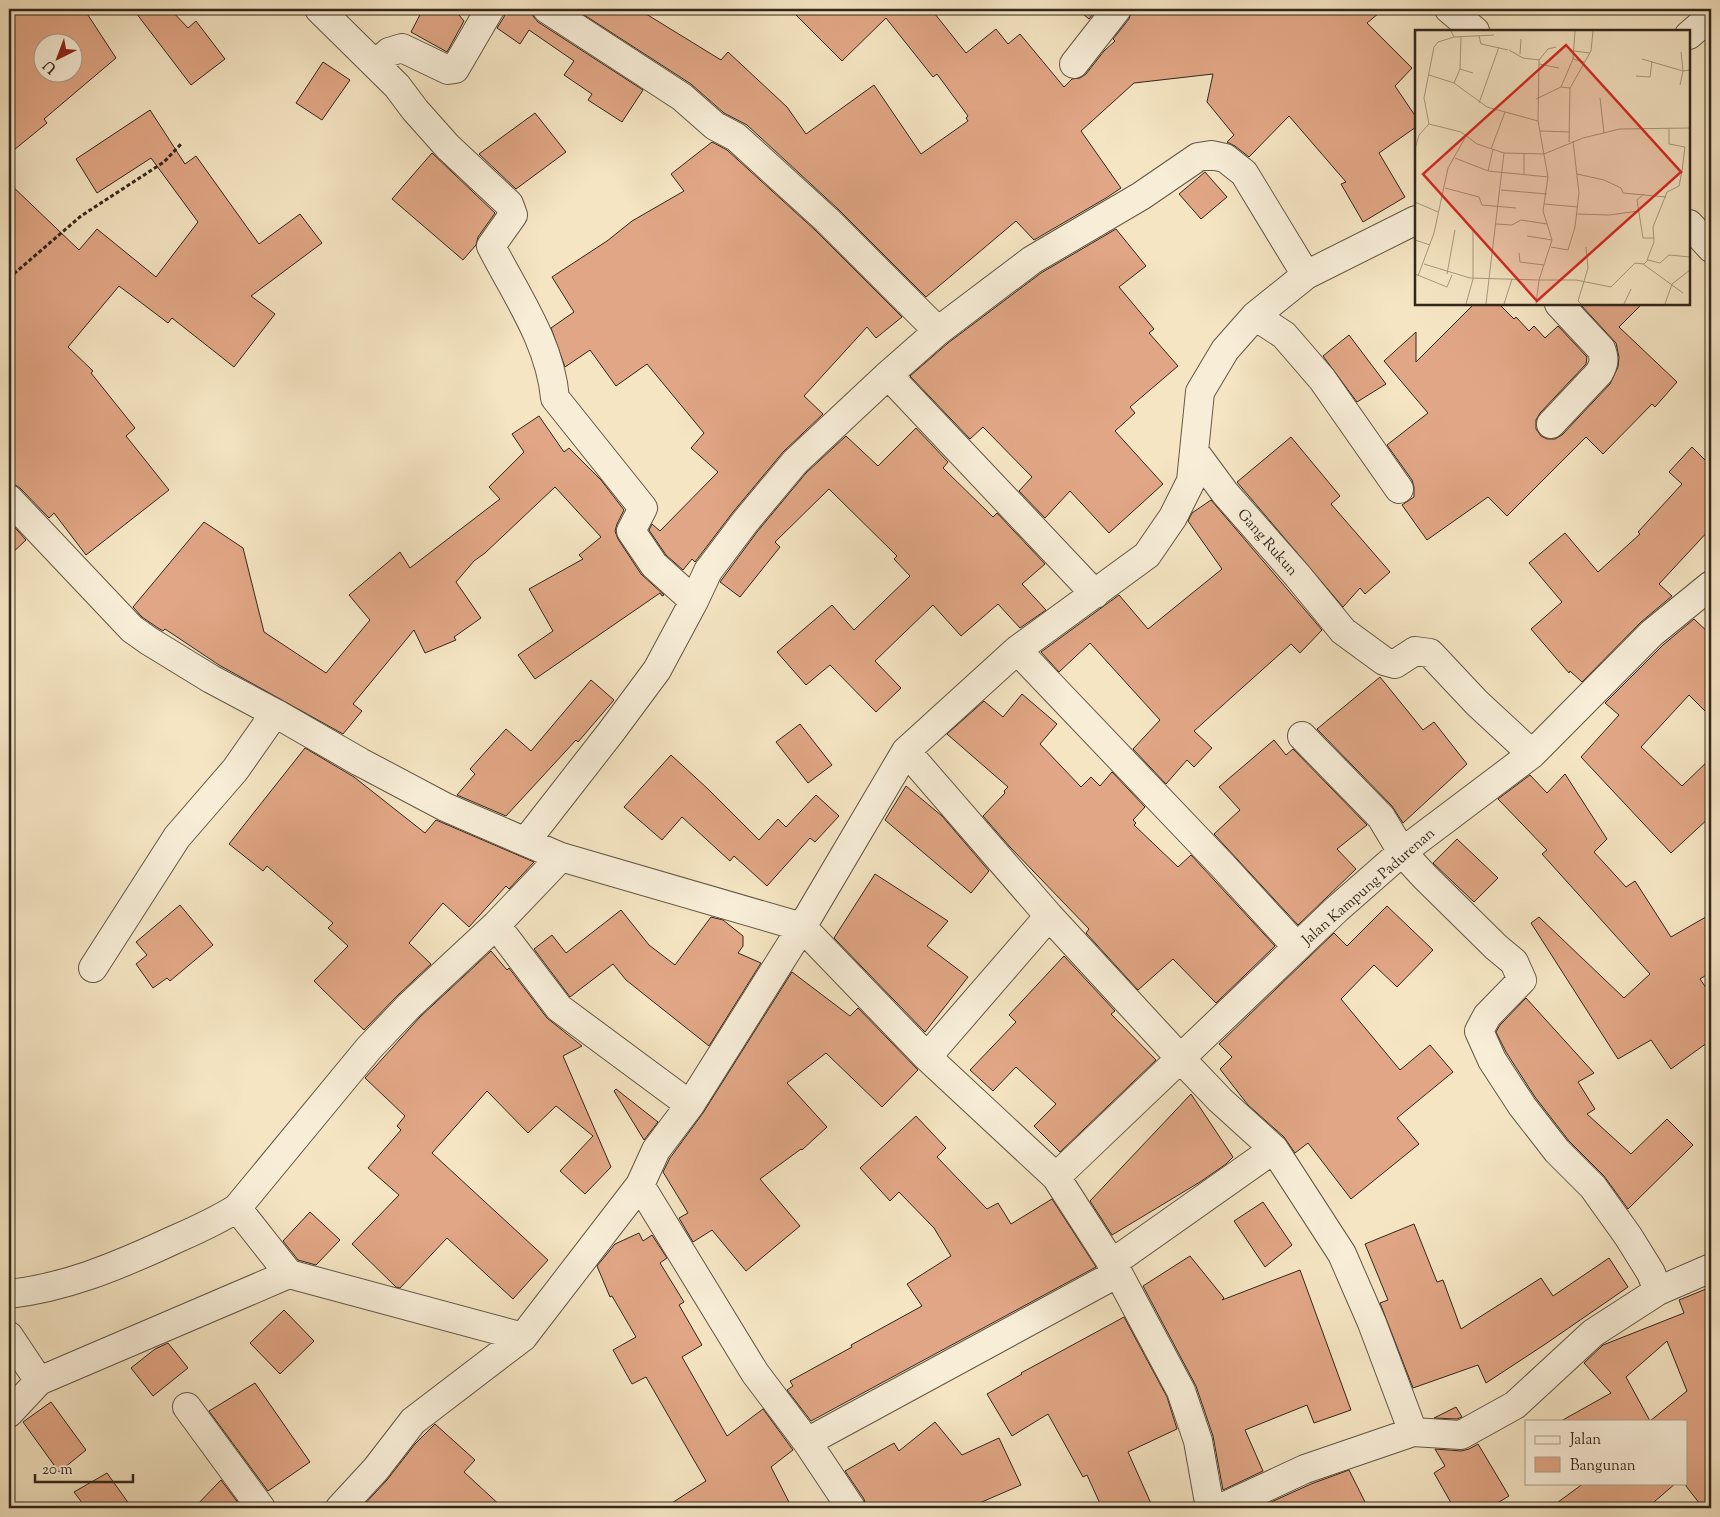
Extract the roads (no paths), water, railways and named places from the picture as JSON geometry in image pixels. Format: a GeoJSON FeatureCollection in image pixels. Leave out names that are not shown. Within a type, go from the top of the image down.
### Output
{"type":"FeatureCollection","features":[{"type":"Feature","properties":{"kind":"street"},"geometry":{"type":"LineString","coordinates":[[319,9],[397,86],[448,148],[509,204],[513,215],[491,246],[542,340],[554,386],[555,398],[595,451],[643,508],[631,531],[654,565],[694,601]]}},
{"type":"Feature","properties":{"kind":"street"},"geometry":{"type":"LineString","coordinates":[[376,64],[389,52],[402,48],[448,70],[455,68],[490,9]]}},
{"type":"Feature","properties":{"kind":"street"},"geometry":{"type":"LineString","coordinates":[[547,9],[682,96],[715,126],[736,137],[827,220],[938,332]]}},
{"type":"Feature","properties":{"kind":"street"},"geometry":{"type":"LineString","coordinates":[[1074,64],[1117,9]]}},
{"type":"Feature","properties":{"kind":"street"},"geometry":{"type":"LineString","coordinates":[[1449,9],[1474,30]]}},
{"type":"Feature","properties":{"kind":"street"},"geometry":{"type":"LineString","coordinates":[[1690,34],[1711,16]]}},
{"type":"Feature","properties":{"kind":"street"},"geometry":{"type":"LineString","coordinates":[[526,840],[657,670],[708,571],[795,462],[888,375],[938,332],[1032,260],[1141,196],[1198,157],[1211,155],[1225,158],[1244,173],[1306,275]]}},
{"type":"Feature","properties":{"kind":"street"},"geometry":{"type":"LineString","coordinates":[[340,1508],[376,1469],[412,1421],[523,1337],[640,1185],[656,1150],[690,1105],[802,927],[906,751],[1017,650],[1147,555],[1173,517],[1191,481],[1200,392],[1225,350],[1255,316],[1306,275],[1415,220]]}},
{"type":"Feature","properties":{"kind":"street"},"geometry":{"type":"LineString","coordinates":[[1690,225],[1711,248]]}},
{"type":"Feature","properties":{"kind":"street"},"geometry":{"type":"LineString","coordinates":[[1551,424],[1599,373],[1603,366],[1604,358],[1601,349],[1560,305]]}},
{"type":"Feature","properties":{"kind":"street"},"geometry":{"type":"LineString","coordinates":[[1255,316],[1284,335],[1322,379],[1400,489]]}},
{"type":"Feature","properties":{"kind":"street"},"geometry":{"type":"LineString","coordinates":[[888,375],[1095,594]]}},
{"type":"Feature","properties":{"kind":"street","name":"Gang Rukun"},"geometry":{"type":"LineString","coordinates":[[1194,452],[1224,493],[1297,575],[1343,631],[1384,661],[1395,664],[1415,651],[1430,653],[1477,703],[1532,754]]}},
{"type":"Feature","properties":{"kind":"street"},"geometry":{"type":"LineString","coordinates":[[9,499],[132,629],[211,679],[360,762],[445,807],[562,857],[802,927],[927,1057],[1056,1177],[1114,1269],[1181,1391],[1198,1441],[1210,1508]]}},
{"type":"Feature","properties":{"kind":"street","name":"Jalan Kampung Padurenan"},"geometry":{"type":"LineString","coordinates":[[1056,1177],[1337,909],[1402,852],[1532,754],[1652,632],[1711,585]]}},
{"type":"Feature","properties":{"kind":"street"},"geometry":{"type":"LineString","coordinates":[[1017,650],[1222,865],[1297,947]]}},
{"type":"Feature","properties":{"kind":"street"},"geometry":{"type":"LineString","coordinates":[[93,968],[177,837],[234,770],[275,713]]}},
{"type":"Feature","properties":{"kind":"street"},"geometry":{"type":"LineString","coordinates":[[1302,736],[1376,812],[1402,852],[1424,876],[1496,947],[1514,962],[1522,980],[1486,1016],[1479,1031],[1492,1060],[1522,1106],[1557,1151],[1593,1187],[1652,1273],[1658,1291]]}},
{"type":"Feature","properties":{"kind":"street"},"geometry":{"type":"LineString","coordinates":[[906,751],[1049,916],[1180,1058],[1220,1100],[1274,1149],[1342,1254],[1372,1323],[1413,1432]]}},
{"type":"Feature","properties":{"kind":"street"},"geometry":{"type":"LineString","coordinates":[[9,1294],[62,1284],[113,1268],[216,1221],[236,1208],[369,1048],[409,1006],[496,925],[562,857]]}},
{"type":"Feature","properties":{"kind":"street"},"geometry":{"type":"LineString","coordinates":[[927,1057],[1049,916]]}},
{"type":"Feature","properties":{"kind":"street"},"geometry":{"type":"LineString","coordinates":[[496,925],[560,1008],[690,1105]]}},
{"type":"Feature","properties":{"kind":"street"},"geometry":{"type":"LineString","coordinates":[[807,1442],[1114,1269],[1274,1149]]}},
{"type":"Feature","properties":{"kind":"street"},"geometry":{"type":"LineString","coordinates":[[640,1185],[754,1373],[807,1442],[852,1508]]}},
{"type":"Feature","properties":{"kind":"street"},"geometry":{"type":"LineString","coordinates":[[236,1208],[289,1274],[523,1337]]}},
{"type":"Feature","properties":{"kind":"street"},"geometry":{"type":"LineString","coordinates":[[1221,1508],[1305,1469],[1413,1432],[1462,1435],[1515,1406],[1593,1333],[1658,1291],[1711,1268]]}},
{"type":"Feature","properties":{"kind":"street"},"geometry":{"type":"LineString","coordinates":[[9,1413],[39,1381],[289,1274]]}},
{"type":"Feature","properties":{"kind":"street"},"geometry":{"type":"LineString","coordinates":[[9,1336],[39,1381]]}},
{"type":"Feature","properties":{"kind":"street"},"geometry":{"type":"LineString","coordinates":[[187,1407],[261,1508]]}}]}
